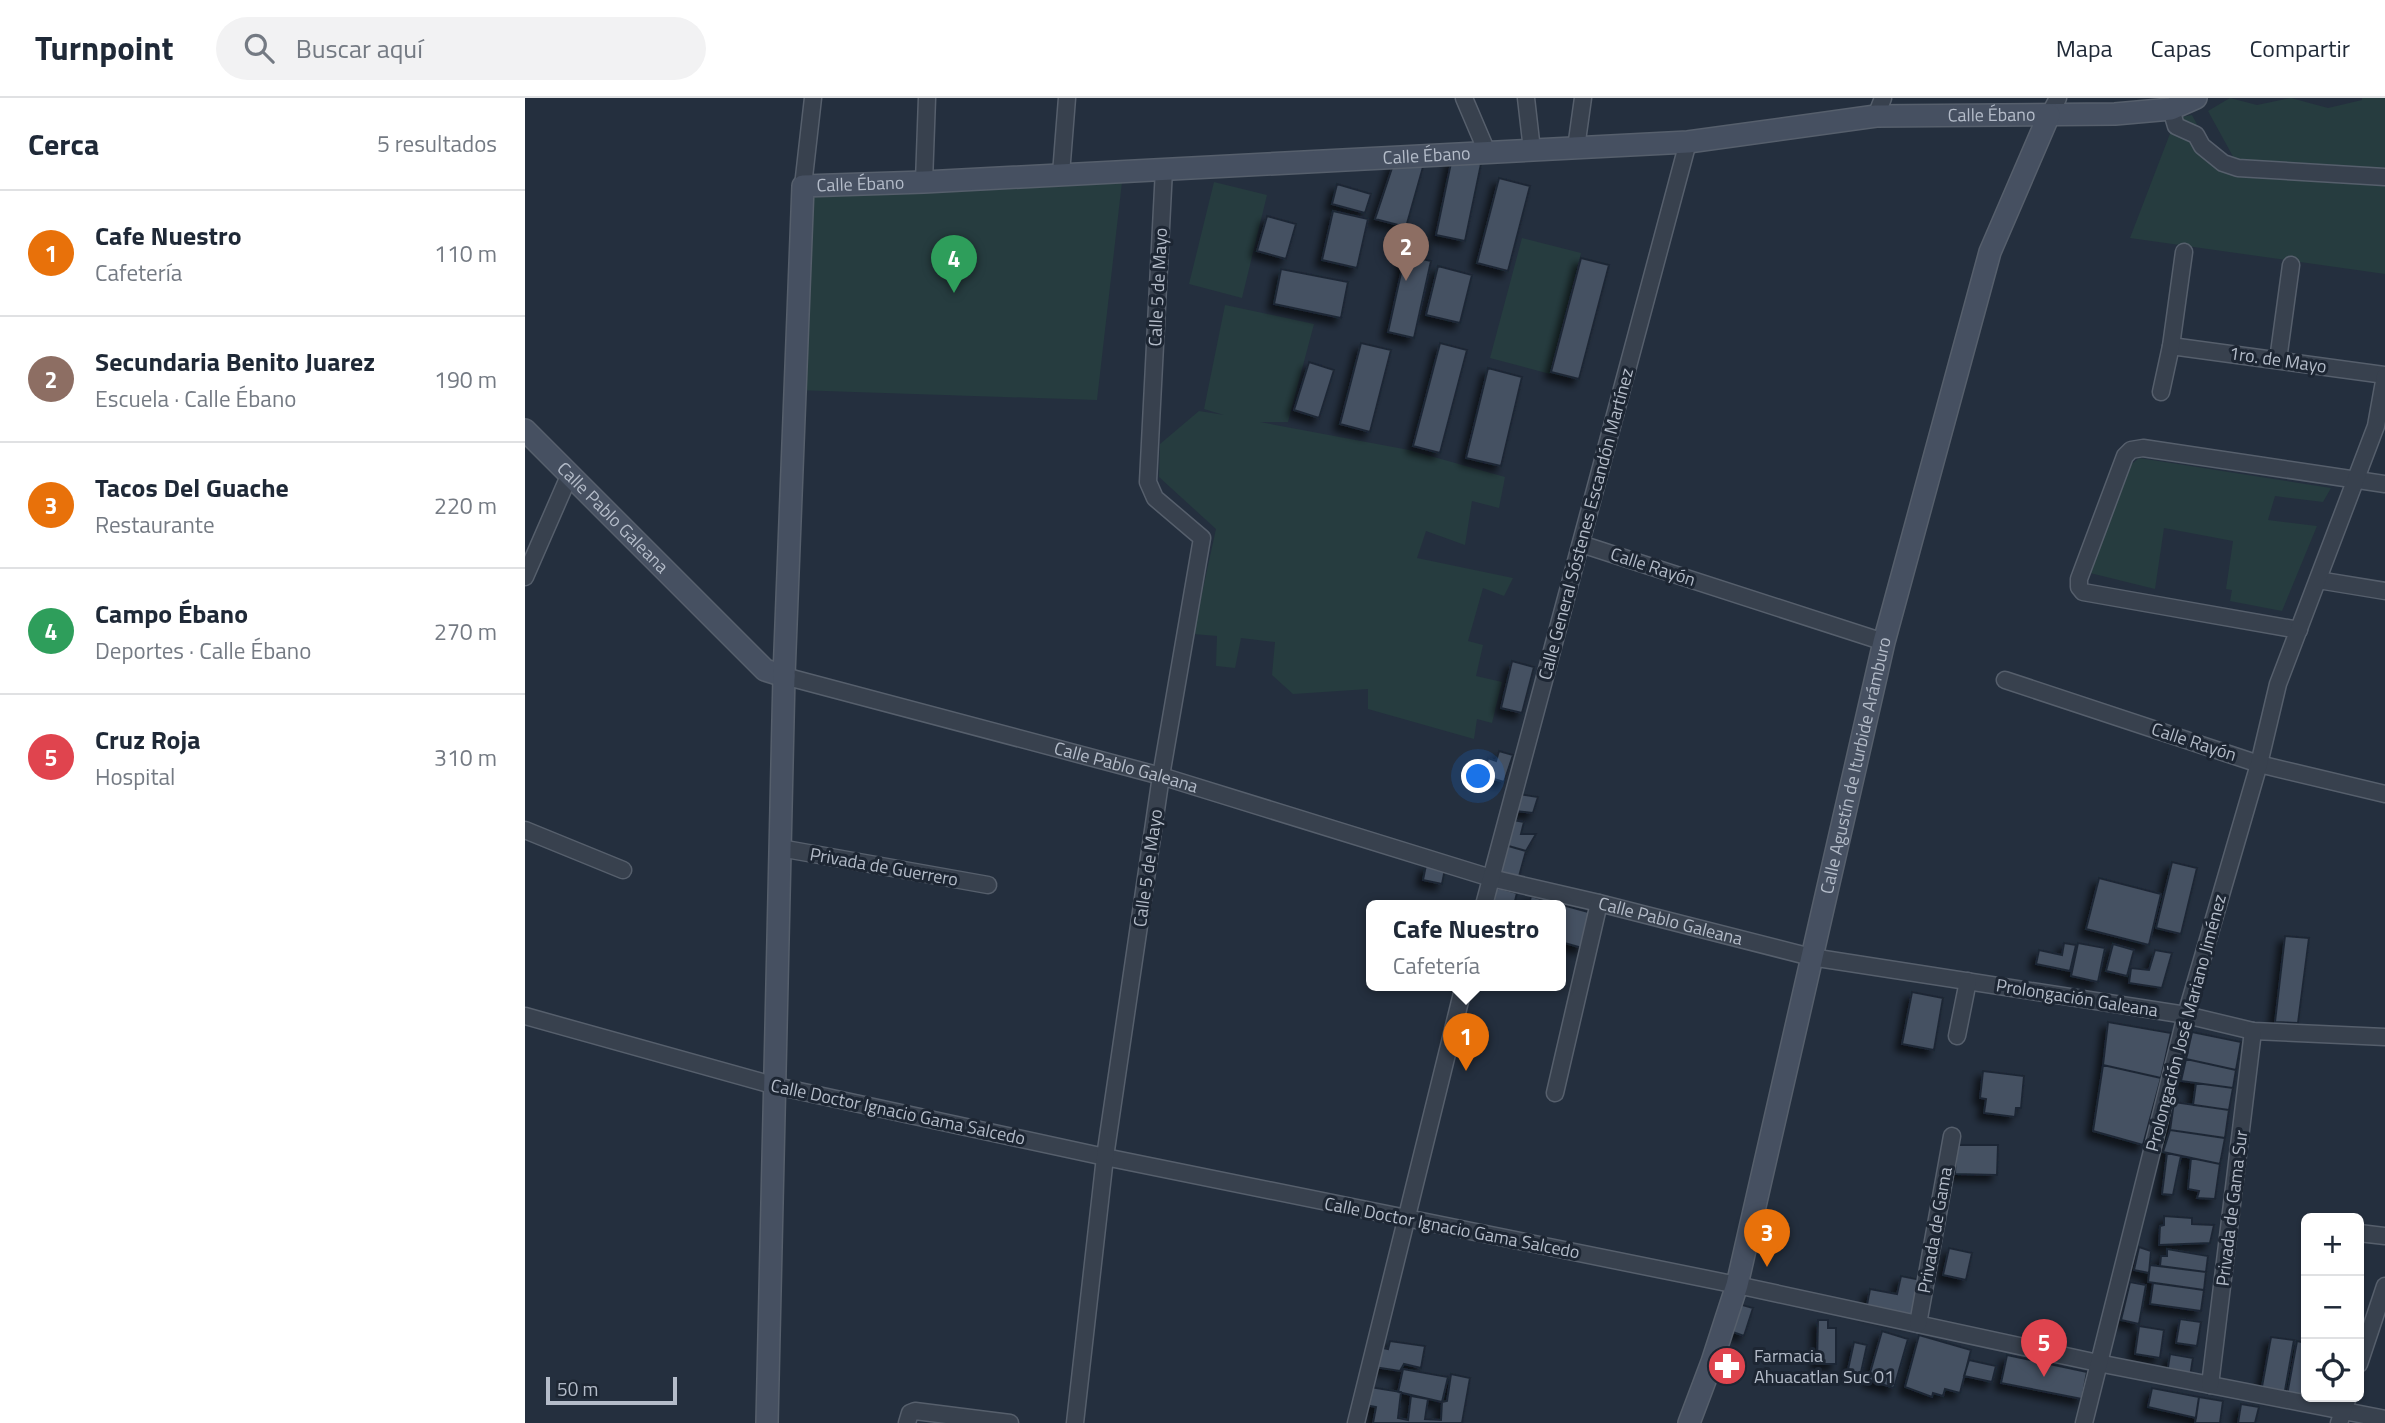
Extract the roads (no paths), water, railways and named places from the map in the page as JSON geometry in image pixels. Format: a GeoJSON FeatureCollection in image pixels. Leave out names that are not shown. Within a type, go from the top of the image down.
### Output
{"type":"FeatureCollection","features":[{"type":"Feature","properties":{"kind":"street"},"geometry":{"type":"LineString","coordinates":[[767,1423],[784,676],[803,186],[813,98]]}},
{"type":"Feature","properties":{"kind":"street"},"geometry":{"type":"LineString","coordinates":[[924,182],[927,98]]}},
{"type":"Feature","properties":{"kind":"street"},"geometry":{"type":"LineString","coordinates":[[1061,174],[1067,98]]}},
{"type":"Feature","properties":{"kind":"street"},"geometry":{"type":"LineString","coordinates":[[1464,98],[1487,152]]}},
{"type":"Feature","properties":{"kind":"street"},"geometry":{"type":"LineString","coordinates":[[1526,98],[1532,150]]}},
{"type":"Feature","properties":{"kind":"street"},"geometry":{"type":"LineString","coordinates":[[1576,148],[1583,98]]}},
{"type":"Feature","properties":{"kind":"street","name":"Calle Ébano"},"geometry":{"type":"LineString","coordinates":[[803,186],[1688,142],[1880,107],[2054,107],[2115,114],[2171,109],[2196,98]]}},
{"type":"Feature","properties":{"kind":"street","name":"Calle Agustín de Iturbide Arámburo"},"geometry":{"type":"LineString","coordinates":[[1689,1423],[1737,1285],[1884,642],[1990,252],[2054,107]]}},
{"type":"Feature","properties":{"kind":"street"},"geometry":{"type":"LineString","coordinates":[[2171,109],[2176,126],[2196,135],[2202,146],[2224,163],[2238,169],[2385,177]]}},
{"type":"Feature","properties":{"kind":"street","name":"Calle General Sóstenes Escandón Martínez"},"geometry":{"type":"LineString","coordinates":[[1485,900],[1688,142]]}},
{"type":"Feature","properties":{"kind":"street","name":"Calle 5 de Mayo"},"geometry":{"type":"LineString","coordinates":[[1075,1423],[1105,1157],[1161,776],[1202,538],[1155,498],[1148,482],[1164,169]]}},
{"type":"Feature","properties":{"kind":"street"},"geometry":{"type":"LineString","coordinates":[[2161,392],[2171,346],[2184,251]]}},
{"type":"Feature","properties":{"kind":"street"},"geometry":{"type":"LineString","coordinates":[[2277,360],[2291,265]]}},
{"type":"Feature","properties":{"kind":"street","name":"1ro. de Mayo"},"geometry":{"type":"LineString","coordinates":[[2171,346],[2385,375]]}},
{"type":"Feature","properties":{"kind":"street","name":"Prolongación José Mariano Jiménez"},"geometry":{"type":"LineString","coordinates":[[2084,1423],[2186,1015],[2259,764],[2279,684],[2376,426],[2385,375]]}},
{"type":"Feature","properties":{"kind":"street","name":"Calle Pablo Galeana"},"geometry":{"type":"LineString","coordinates":[[525,430],[765,670],[1161,776],[1491,878],[1811,957]]}},
{"type":"Feature","properties":{"kind":"street"},"geometry":{"type":"LineString","coordinates":[[2299,630],[2083,593],[2079,587],[2079,579],[2125,456],[2131,450],[2143,448],[2385,484]]}},
{"type":"Feature","properties":{"kind":"street"},"geometry":{"type":"LineString","coordinates":[[525,577],[569,476]]}},
{"type":"Feature","properties":{"kind":"street","name":"Calle Rayón"},"geometry":{"type":"LineString","coordinates":[[1581,544],[1884,642]]}},
{"type":"Feature","properties":{"kind":"street"},"geometry":{"type":"LineString","coordinates":[[2318,580],[2385,591]]}},
{"type":"Feature","properties":{"kind":"street","name":"Calle Rayón"},"geometry":{"type":"LineString","coordinates":[[2005,680],[2259,764],[2385,794]]}},
{"type":"Feature","properties":{"kind":"street"},"geometry":{"type":"LineString","coordinates":[[525,830],[623,870]]}},
{"type":"Feature","properties":{"kind":"street","name":"Privada de Guerrero"},"geometry":{"type":"LineString","coordinates":[[781,848],[988,885]]}},
{"type":"Feature","properties":{"kind":"street"},"geometry":{"type":"LineString","coordinates":[[1555,1093],[1599,903]]}},
{"type":"Feature","properties":{"kind":"street","name":"Prolongación Galeana"},"geometry":{"type":"LineString","coordinates":[[1811,957],[2186,1015],[2253,1031],[2385,1037]]}},
{"type":"Feature","properties":{"kind":"street"},"geometry":{"type":"LineString","coordinates":[[1957,1036],[1968,981]]}},
{"type":"Feature","properties":{"kind":"street"},"geometry":{"type":"LineString","coordinates":[[1356,1423],[1462,991]]}},
{"type":"Feature","properties":{"kind":"street","name":"Calle Doctor Ignacio Gama Salcedo"},"geometry":{"type":"LineString","coordinates":[[525,1016],[776,1086],[1105,1157],[1737,1285],[2098,1363],[2385,1419]]}},
{"type":"Feature","properties":{"kind":"street","name":"Privada de Gama Sur"},"geometry":{"type":"LineString","coordinates":[[2210,1385],[2253,1031]]}},
{"type":"Feature","properties":{"kind":"street","name":"Privada de Gama"},"geometry":{"type":"LineString","coordinates":[[1918,1324],[1952,1136]]}},
{"type":"Feature","properties":{"kind":"street"},"geometry":{"type":"LineString","coordinates":[[2364,1234],[2385,1236]]}},
{"type":"Feature","properties":{"kind":"street"},"geometry":{"type":"LineString","coordinates":[[2364,1349],[2385,1286]]}},
{"type":"Feature","properties":{"kind":"street"},"geometry":{"type":"LineString","coordinates":[[907,1423],[910,1413],[915,1411],[1010,1423]]}},
{"type":"Feature","properties":{"kind":"place","name":"Secundaria Benito Juarez"},"geometry":{"type":"Point","coordinates":[1406,281]}},
{"type":"Feature","properties":{"kind":"place","name":"Campo Ébano"},"geometry":{"type":"Point","coordinates":[954,293]}},
{"type":"Feature","properties":{"kind":"place","name":"Cafe Nuestro"},"geometry":{"type":"Point","coordinates":[1466,1071]}},
{"type":"Feature","properties":{"kind":"place","name":"Tacos Del Guache"},"geometry":{"type":"Point","coordinates":[1767,1267]}},
{"type":"Feature","properties":{"kind":"place","name":"Farmacia Ahuacatlan Suc 01"},"geometry":{"type":"Point","coordinates":[1727,1366]}},
{"type":"Feature","properties":{"kind":"place","name":"Cruz Roja"},"geometry":{"type":"Point","coordinates":[2044,1377]}}]}
